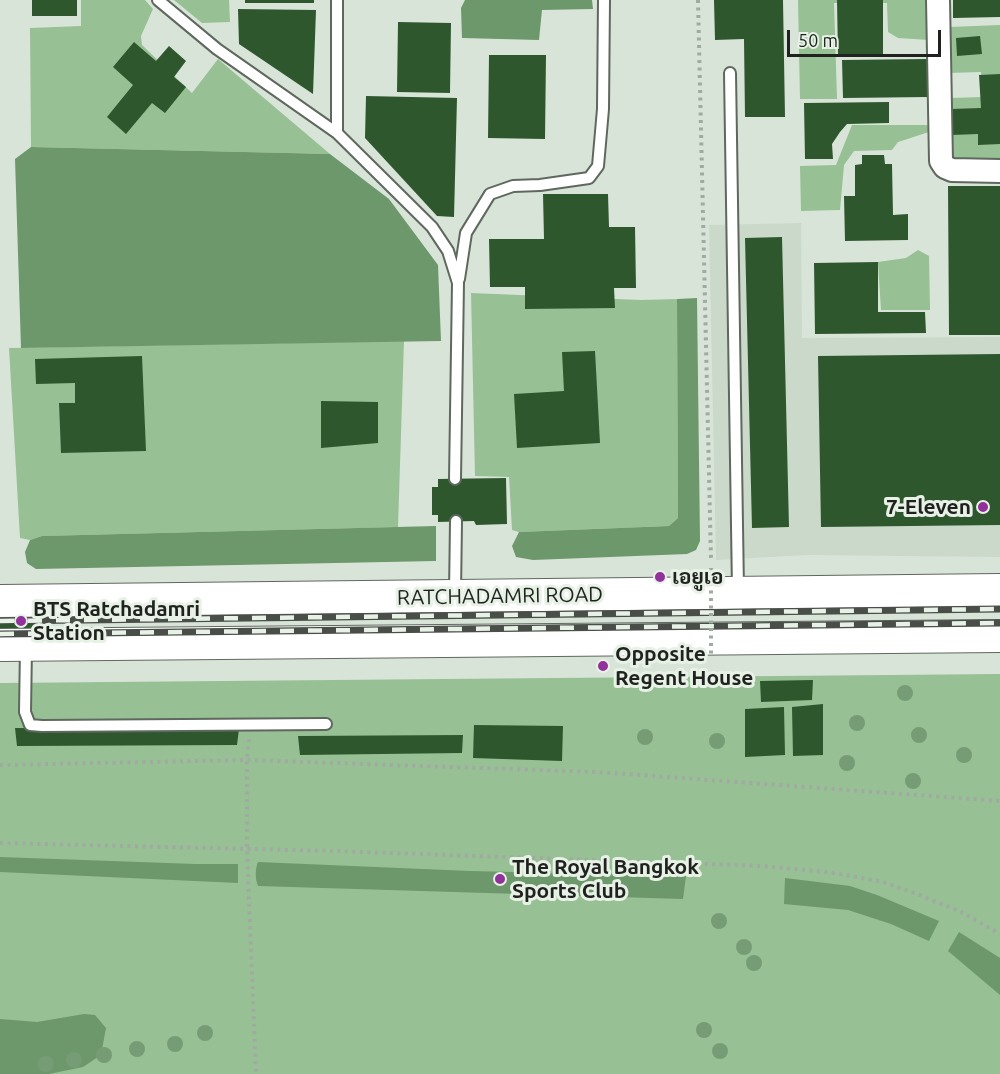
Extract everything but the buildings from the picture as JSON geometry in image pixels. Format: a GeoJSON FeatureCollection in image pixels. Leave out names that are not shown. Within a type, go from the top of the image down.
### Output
{"type":"FeatureCollection","features":[{"type":"Feature","properties":{"kind":"main road","name":"RATCHADAMRI ROAD"},"geometry":{"type":"LineString","coordinates":[[0,601],[1000,590]]}},
{"type":"Feature","properties":{"kind":"main road"},"geometry":{"type":"LineString","coordinates":[[882,637],[883,592]]}},
{"type":"Feature","properties":{"kind":"main road"},"geometry":{"type":"LineString","coordinates":[[454,641],[455,596]]}},
{"type":"Feature","properties":{"kind":"main road","name":"RATCHADAMRI ROAD"},"geometry":{"type":"LineString","coordinates":[[13,645],[1000,636]]}},
{"type":"Feature","properties":{"kind":"street"},"geometry":{"type":"LineString","coordinates":[[938,9],[941,161],[945,167],[952,170],[1000,171]]}},
{"type":"Feature","properties":{"kind":"lane"},"geometry":{"type":"LineString","coordinates":[[158,0],[217,49],[337,134],[432,227],[448,251],[458,283]]}},
{"type":"Feature","properties":{"kind":"lane"},"geometry":{"type":"LineString","coordinates":[[337,0],[337,134]]}},
{"type":"Feature","properties":{"kind":"lane"},"geometry":{"type":"LineString","coordinates":[[455,479],[458,283],[466,233],[490,194],[513,186],[590,178],[598,166],[603,109],[604,0]]}},
{"type":"Feature","properties":{"kind":"lane"},"geometry":{"type":"LineString","coordinates":[[730,73],[738,593]]}},
{"type":"Feature","properties":{"kind":"lane"},"geometry":{"type":"LineString","coordinates":[[455,596],[456,521]]}},
{"type":"Feature","properties":{"kind":"lane"},"geometry":{"type":"LineString","coordinates":[[13,645],[30,724],[42,726],[326,724]]}},
{"type":"Feature","properties":{"kind":"path"},"geometry":{"type":"LineString","coordinates":[[698,0],[711,560]]}},
{"type":"Feature","properties":{"kind":"path"},"geometry":{"type":"LineString","coordinates":[[711,568],[711,656]]}},
{"type":"Feature","properties":{"kind":"path"},"geometry":{"type":"LineString","coordinates":[[250,724],[247,760],[247,849],[256,1074]]}},
{"type":"Feature","properties":{"kind":"path"},"geometry":{"type":"LineString","coordinates":[[0,765],[247,760],[598,772],[1000,801]]}},
{"type":"Feature","properties":{"kind":"path"},"geometry":{"type":"LineString","coordinates":[[0,843],[334,851],[763,866],[835,873],[882,882],[961,912],[1000,934]]}},
{"type":"Feature","properties":{"kind":"shaded area"},"geometry":{"type":"Polygon","coordinates":[[[81,0],[145,0],[153,9],[141,36],[142,45],[192,93],[218,59],[330,154],[31,147],[30,28],[81,26],[81,0]]]}},
{"type":"Feature","properties":{"kind":"shaded area"},"geometry":{"type":"Polygon","coordinates":[[[174,0],[229,0],[230,22],[202,23],[174,0]]]}},
{"type":"Feature","properties":{"kind":"shaded area"},"geometry":{"type":"Polygon","coordinates":[[[465,0],[592,0],[593,9],[542,10],[539,40],[462,38],[461,8],[465,0]]]}},
{"type":"Feature","properties":{"kind":"shaded area"},"geometry":{"type":"Polygon","coordinates":[[[798,0],[929,0],[929,40],[898,38],[888,32],[887,3],[834,3],[837,99],[800,99],[798,0]]]}},
{"type":"Feature","properties":{"kind":"shaded area"},"geometry":{"type":"Polygon","coordinates":[[[1000,25],[1000,164],[950,159],[949,98],[982,97],[981,72],[949,73],[949,27],[1000,25]]]}},
{"type":"Feature","properties":{"kind":"shaded area"},"geometry":{"type":"Polygon","coordinates":[[[852,125],[928,125],[929,132],[898,142],[892,150],[854,151],[844,165],[840,210],[801,211],[800,166],[836,165],[852,125]]]}},
{"type":"Feature","properties":{"kind":"shaded area"},"geometry":{"type":"Polygon","coordinates":[[[31,147],[330,154],[389,199],[438,265],[441,341],[21,348],[15,159],[31,147]]]}},
{"type":"Feature","properties":{"kind":"shaded area"},"geometry":{"type":"Polygon","coordinates":[[[801,223],[802,338],[1000,337],[1000,557],[808,555],[716,560],[709,225],[801,223]]]}},
{"type":"Feature","properties":{"kind":"shaded area"},"geometry":{"type":"Polygon","coordinates":[[[918,250],[929,256],[930,310],[881,310],[878,262],[906,258],[918,250]]]}},
{"type":"Feature","properties":{"kind":"shaded area"},"geometry":{"type":"Polygon","coordinates":[[[471,293],[641,300],[677,299],[678,518],[669,526],[519,532],[512,530],[509,477],[475,476],[471,293]]]}},
{"type":"Feature","properties":{"kind":"shaded area"},"geometry":{"type":"Polygon","coordinates":[[[697,298],[700,541],[696,550],[687,554],[533,560],[516,557],[512,546],[519,532],[669,526],[678,518],[677,299],[697,298]]]}},
{"type":"Feature","properties":{"kind":"shaded area"},"geometry":{"type":"Polygon","coordinates":[[[404,341],[398,527],[42,536],[30,540],[20,538],[9,348],[404,341]]]}},
{"type":"Feature","properties":{"kind":"shaded area"},"geometry":{"type":"Polygon","coordinates":[[[436,526],[436,561],[36,569],[27,563],[25,552],[30,540],[42,536],[436,526]]]}},
{"type":"Feature","properties":{"kind":"shaded area","name":"The Royal Bangkok Sports Club"},"geometry":{"type":"Polygon","coordinates":[[[1000,674],[1000,1074],[0,1074],[0,683],[1000,674]]]}},
{"type":"Feature","properties":{"kind":"shaded area"},"geometry":{"type":"Polygon","coordinates":[[[0,857],[238,864],[238,883],[0,872],[0,857]]]}},
{"type":"Feature","properties":{"kind":"shaded area"},"geometry":{"type":"Polygon","coordinates":[[[258,862],[470,871],[686,876],[683,899],[258,886],[256,868],[258,862]]]}},
{"type":"Feature","properties":{"kind":"shaded area"},"geometry":{"type":"Polygon","coordinates":[[[785,878],[850,886],[939,921],[929,941],[891,924],[848,910],[784,904],[785,878]]]}},
{"type":"Feature","properties":{"kind":"shaded area"},"geometry":{"type":"Polygon","coordinates":[[[959,932],[1000,958],[1000,995],[948,951],[959,932]]]}},
{"type":"Feature","properties":{"kind":"shaded area"},"geometry":{"type":"Polygon","coordinates":[[[84,1014],[95,1015],[106,1028],[101,1055],[83,1067],[49,1074],[0,1074],[0,1019],[37,1022],[84,1014]]]}},
{"type":"Feature","properties":{"kind":"railway"},"geometry":{"type":"LineString","coordinates":[[0,621],[1000,609]]}},
{"type":"Feature","properties":{"kind":"railway"},"geometry":{"type":"LineString","coordinates":[[0,634],[1000,623]]}},
{"type":"Feature","properties":{"kind":"place","name":"7-Eleven"},"geometry":{"type":"Point","coordinates":[983,507]}},
{"type":"Feature","properties":{"kind":"place","name":"เอยูเอ"},"geometry":{"type":"Point","coordinates":[660,577]}},
{"type":"Feature","properties":{"kind":"place","name":"BTS Ratchadamri Station"},"geometry":{"type":"Point","coordinates":[21,621]}},
{"type":"Feature","properties":{"kind":"place","name":"Opposite Regent House"},"geometry":{"type":"Point","coordinates":[603,666]}},
{"type":"Feature","properties":{"kind":"place","name":"The Royal Bangkok Sports Club"},"geometry":{"type":"Point","coordinates":[500,879]}}]}
